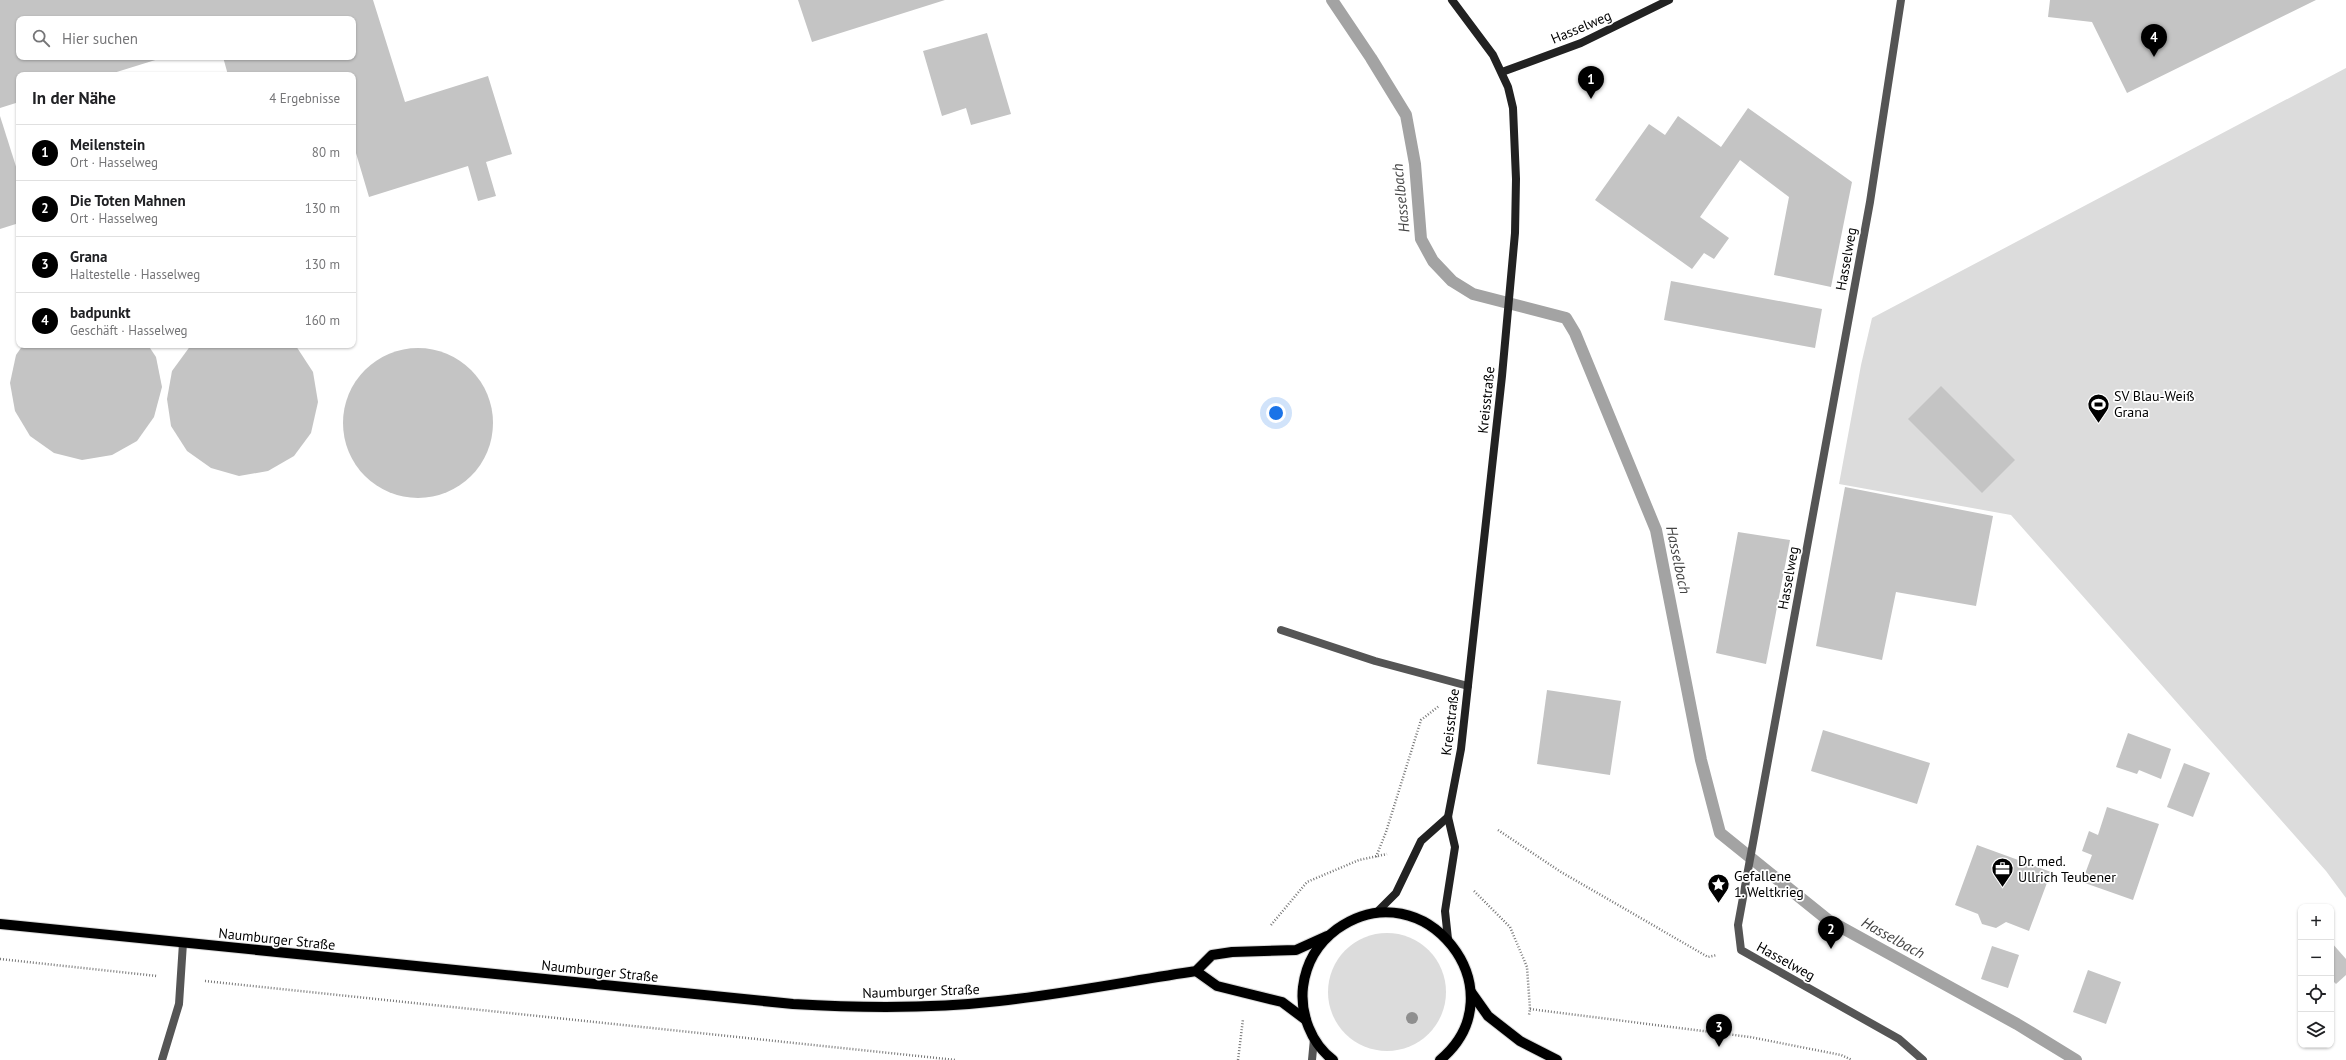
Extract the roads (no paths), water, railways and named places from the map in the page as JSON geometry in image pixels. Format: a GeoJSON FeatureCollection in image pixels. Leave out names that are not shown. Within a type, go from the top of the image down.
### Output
{"type":"FeatureCollection","features":[{"type":"Feature","properties":{"kind":"main road","name":"Kreisstraße"},"geometry":{"type":"LineString","coordinates":[[1448,938],[1445,910],[1455,847],[1448,817],[1461,749],[1466,685],[1505,344],[1511,282],[1516,179],[1513,108],[1502,72],[1478,33],[1452,0]]}},
{"type":"Feature","properties":{"kind":"main road","name":"Hasselweg"},"geometry":{"type":"LineString","coordinates":[[1502,72],[1582,43],[1669,0]]}},
{"type":"Feature","properties":{"kind":"main road"},"geometry":{"type":"LineString","coordinates":[[1376,913],[1396,893],[1421,841],[1448,817]]}},
{"type":"Feature","properties":{"kind":"main road"},"geometry":{"type":"LineString","coordinates":[[1306,1020],[1282,1002],[1217,986],[1196,972],[1212,955],[1232,952],[1296,950],[1327,936],[1350,920],[1376,913],[1395,913],[1415,917],[1432,926],[1448,938],[1460,954],[1468,972],[1471,992],[1469,1015],[1461,1036],[1448,1053],[1440,1060]]}},
{"type":"Feature","properties":{"kind":"main road","name":"Naumburger Straße"},"geometry":{"type":"LineString","coordinates":[[0,924],[793,1004],[846,1007],[946,1005],[999,1001],[1196,972]]}},
{"type":"Feature","properties":{"kind":"main road"},"geometry":{"type":"LineString","coordinates":[[1327,936],[1313,954],[1305,975],[1302,998],[1306,1020],[1314,1039],[1332,1060]]}},
{"type":"Feature","properties":{"kind":"main road"},"geometry":{"type":"LineString","coordinates":[[1471,992],[1488,1016],[1520,1041],[1557,1060]]}},
{"type":"Feature","properties":{"kind":"street","name":"Hasselweg"},"geometry":{"type":"LineString","coordinates":[[1901,0],[1870,202],[1738,925],[1741,950],[1899,1039],[1923,1060]]}},
{"type":"Feature","properties":{"kind":"street"},"geometry":{"type":"LineString","coordinates":[[1281,630],[1374,661],[1466,685]]}},
{"type":"Feature","properties":{"kind":"street"},"geometry":{"type":"LineString","coordinates":[[162,1060],[179,1004],[182,979],[183,943]]}},
{"type":"Feature","properties":{"kind":"street"},"geometry":{"type":"LineString","coordinates":[[1312,1060],[1314,1039]]}},
{"type":"Feature","properties":{"kind":"waterway","name":"Hasselbach"},"geometry":{"type":"LineString","coordinates":[[1332,0],[1371,58],[1406,115],[1415,164],[1421,239],[1433,261],[1452,281],[1473,294],[1566,318],[1575,333],[1656,530],[1701,760],[1720,833],[1828,920],[2017,1024],[2076,1060]]}},
{"type":"Feature","properties":{"kind":"place","name":"badpunkt"},"geometry":{"type":"Point","coordinates":[2154,57]}},
{"type":"Feature","properties":{"kind":"place","name":"Meilenstein"},"geometry":{"type":"Point","coordinates":[1591,99]}},
{"type":"Feature","properties":{"kind":"place","name":"SV Blau-Weiß Grana"},"geometry":{"type":"Point","coordinates":[2098,424]}},
{"type":"Feature","properties":{"kind":"place","name":"Dr. med. Ullrich Teubener"},"geometry":{"type":"Point","coordinates":[2003,888]}},
{"type":"Feature","properties":{"kind":"place","name":"Gefallene 1. Weltkrieg"},"geometry":{"type":"Point","coordinates":[1719,904]}},
{"type":"Feature","properties":{"kind":"place","name":"Die Toten Mahnen"},"geometry":{"type":"Point","coordinates":[1831,949]}},
{"type":"Feature","properties":{"kind":"place","name":"Grana"},"geometry":{"type":"Point","coordinates":[1719,1047]}}]}
